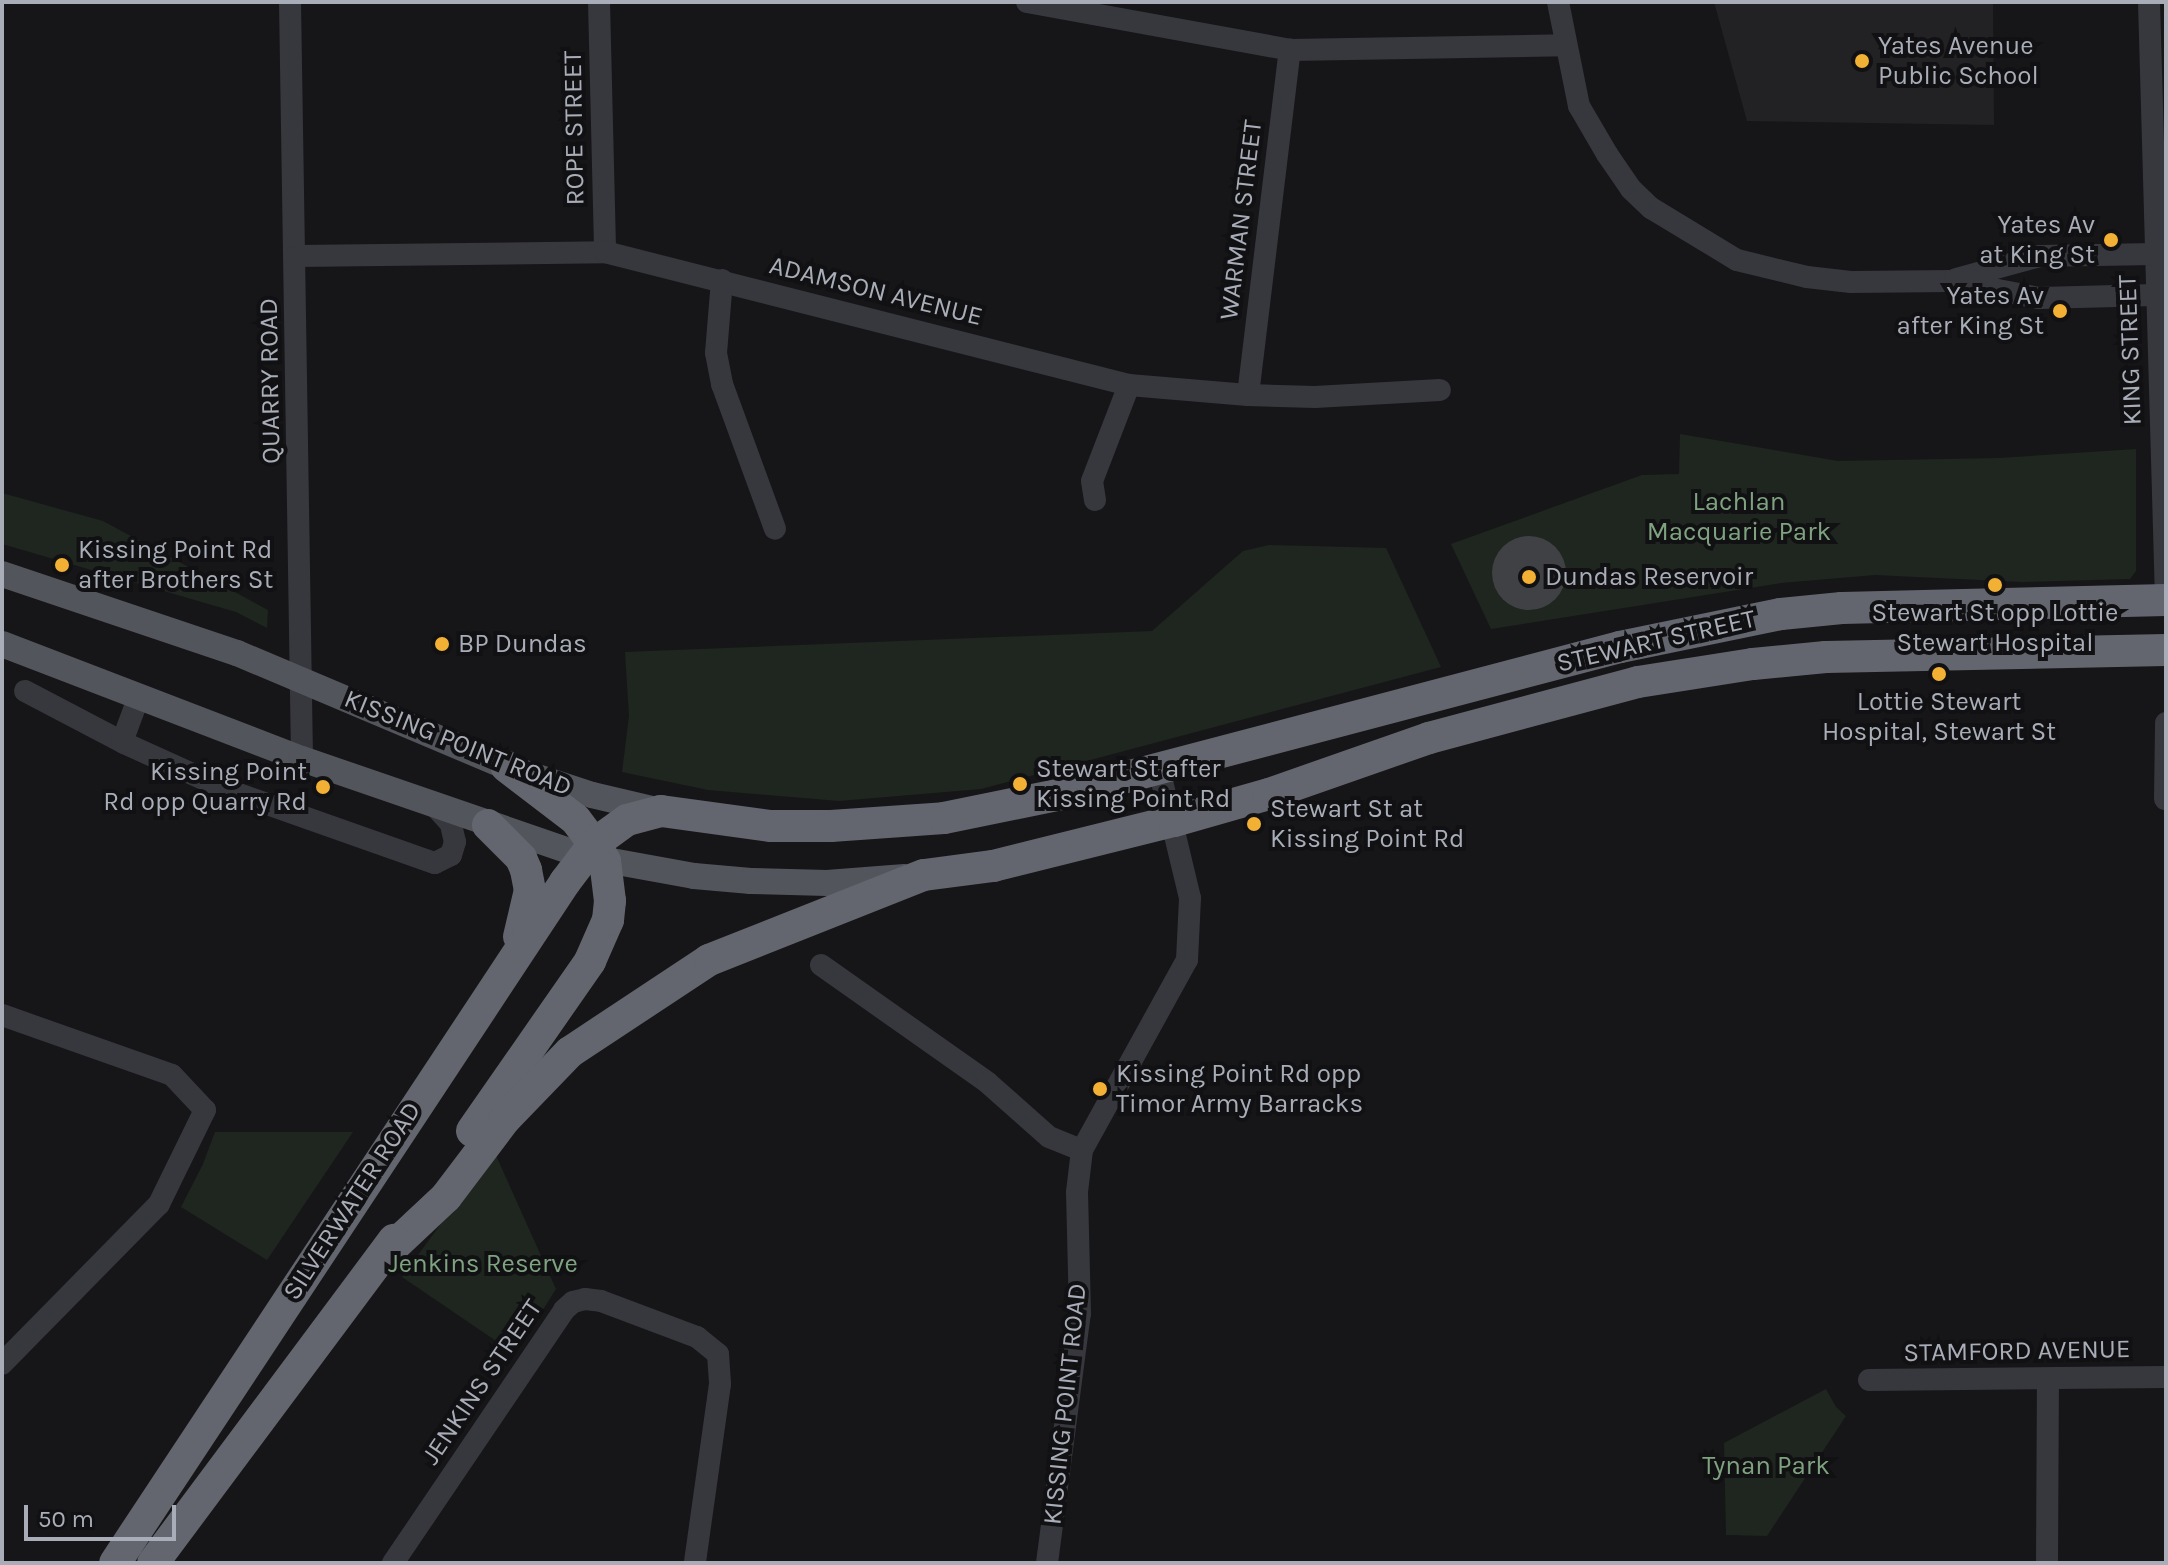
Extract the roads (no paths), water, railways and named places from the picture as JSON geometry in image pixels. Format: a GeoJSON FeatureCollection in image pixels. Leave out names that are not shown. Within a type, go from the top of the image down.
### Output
{"type":"FeatureCollection","features":[{"type":"Feature","properties":{"kind":"highway","name":"STEWART STREET"},"geometry":{"type":"LineString","coordinates":[[1159,769],[1620,647],[1781,614],[1842,608],[2166,600]]}},
{"type":"Feature","properties":{"kind":"highway","name":"STEWART STREET"},"geometry":{"type":"LineString","coordinates":[[1174,821],[1269,794],[1429,738],[1609,688],[1702,670],[1826,657],[2166,650]]}},
{"type":"Feature","properties":{"kind":"highway"},"geometry":{"type":"LineString","coordinates":[[507,767],[575,819],[594,853]]}},
{"type":"Feature","properties":{"kind":"highway","name":"KISSING POINT ROAD"},"geometry":{"type":"LineString","coordinates":[[661,811],[771,826],[831,826],[944,818],[1062,794],[1159,769]]}},
{"type":"Feature","properties":{"kind":"highway","name":"SILVERWATER ROAD"},"geometry":{"type":"LineString","coordinates":[[115,1563],[511,963],[594,853],[627,820],[661,811]]}},
{"type":"Feature","properties":{"kind":"highway"},"geometry":{"type":"LineString","coordinates":[[924,875],[993,866],[1174,821]]}},
{"type":"Feature","properties":{"kind":"highway"},"geometry":{"type":"LineString","coordinates":[[488,825],[521,858],[530,890],[527,912],[511,963]]}},
{"type":"Feature","properties":{"kind":"highway","name":"SILVERWATER ROAD"},"geometry":{"type":"LineString","coordinates":[[153,1563],[381,1258],[590,961],[608,920],[610,901],[594,853]]}},
{"type":"Feature","properties":{"kind":"highway","name":"SILVERWATER ROAD"},"geometry":{"type":"LineString","coordinates":[[381,1258],[446,1197],[505,1119],[570,1052],[709,960],[924,875]]}},
{"type":"Feature","properties":{"kind":"main road","name":"KISSING POINT ROAD"},"geometry":{"type":"LineString","coordinates":[[2,574],[303,678],[507,767],[592,795],[661,811]]}},
{"type":"Feature","properties":{"kind":"main road"},"geometry":{"type":"LineString","coordinates":[[2,644],[302,759],[488,825],[594,853],[694,876],[789,883],[924,875]]}},
{"type":"Feature","properties":{"kind":"street","name":"QUARRY ROAD"},"geometry":{"type":"LineString","coordinates":[[290,2],[297,256],[302,759]]}},
{"type":"Feature","properties":{"kind":"street","name":"ROPE STREET"},"geometry":{"type":"LineString","coordinates":[[599,2],[605,252]]}},
{"type":"Feature","properties":{"kind":"street"},"geometry":{"type":"LineString","coordinates":[[1027,2],[1290,50],[1564,45]]}},
{"type":"Feature","properties":{"kind":"street"},"geometry":{"type":"LineString","coordinates":[[1558,2],[1564,45],[1585,121],[1631,189],[1676,226],[1737,260],[1807,277],[1851,282],[1951,281],[2039,298],[2155,295]]}},
{"type":"Feature","properties":{"kind":"street","name":"KING STREET"},"geometry":{"type":"LineString","coordinates":[[2149,2],[2166,600]]}},
{"type":"Feature","properties":{"kind":"street","name":"WARMAN STREET"},"geometry":{"type":"LineString","coordinates":[[1248,395],[1290,50]]}},
{"type":"Feature","properties":{"kind":"street","name":"ADAMSON AVENUE"},"geometry":{"type":"LineString","coordinates":[[297,256],[605,252],[1129,385],[1315,397],[1440,390]]}},
{"type":"Feature","properties":{"kind":"street"},"geometry":{"type":"LineString","coordinates":[[1951,281],[2040,256],[2155,254]]}},
{"type":"Feature","properties":{"kind":"street"},"geometry":{"type":"LineString","coordinates":[[722,280],[716,353],[722,384],[775,529]]}},
{"type":"Feature","properties":{"kind":"street"},"geometry":{"type":"LineString","coordinates":[[1095,500],[1092,481],[1129,385]]}},
{"type":"Feature","properties":{"kind":"street"},"geometry":{"type":"LineString","coordinates":[[25,691],[122,742],[230,791],[435,863],[451,855],[455,842],[451,824],[434,805]]}},
{"type":"Feature","properties":{"kind":"street"},"geometry":{"type":"LineString","coordinates":[[122,742],[139,696]]}},
{"type":"Feature","properties":{"kind":"street"},"geometry":{"type":"LineString","coordinates":[[2165,799],[2166,723]]}},
{"type":"Feature","properties":{"kind":"street","name":"KISSING POINT ROAD"},"geometry":{"type":"LineString","coordinates":[[1047,1563],[1080,1314],[1077,1192],[1082,1150],[1187,960],[1190,898],[1174,821],[1159,769]]}},
{"type":"Feature","properties":{"kind":"street"},"geometry":{"type":"LineString","coordinates":[[821,965],[988,1083],[1049,1137],[1082,1150]]}},
{"type":"Feature","properties":{"kind":"street"},"geometry":{"type":"LineString","coordinates":[[2,1015],[172,1075],[205,1110],[159,1204],[2,1364]]}},
{"type":"Feature","properties":{"kind":"street","name":"JENKINS STREET"},"geometry":{"type":"LineString","coordinates":[[393,1563],[564,1310],[573,1302],[585,1299],[601,1301],[697,1337],[718,1354],[720,1384],[695,1563]]}},
{"type":"Feature","properties":{"kind":"street","name":"STAMFORD AVENUE"},"geometry":{"type":"LineString","coordinates":[[1869,1380],[2166,1377]]}},
{"type":"Feature","properties":{"kind":"street"},"geometry":{"type":"LineString","coordinates":[[2047,1563],[2048,1380]]}},
{"type":"Feature","properties":{"kind":"place","name":"Yates Avenue Public School"},"geometry":{"type":"Point","coordinates":[1862,61]}},
{"type":"Feature","properties":{"kind":"place","name":"Yates Av at King St"},"geometry":{"type":"Point","coordinates":[2111,240]}},
{"type":"Feature","properties":{"kind":"place","name":"Yates Av after King St"},"geometry":{"type":"Point","coordinates":[2060,311]}},
{"type":"Feature","properties":{"kind":"place","name":"Kissing Point Rd after Brothers St"},"geometry":{"type":"Point","coordinates":[62,565]}},
{"type":"Feature","properties":{"kind":"place","name":"Dundas Reservoir"},"geometry":{"type":"Point","coordinates":[1529,577]}},
{"type":"Feature","properties":{"kind":"place","name":"Stewart St opp Lottie Stewart Hospital"},"geometry":{"type":"Point","coordinates":[1995,585]}},
{"type":"Feature","properties":{"kind":"place","name":"BP Dundas"},"geometry":{"type":"Point","coordinates":[442,644]}},
{"type":"Feature","properties":{"kind":"place","name":"Lottie Stewart Hospital, Stewart St"},"geometry":{"type":"Point","coordinates":[1939,674]}},
{"type":"Feature","properties":{"kind":"place","name":"Stewart St after Kissing Point Rd"},"geometry":{"type":"Point","coordinates":[1020,784]}},
{"type":"Feature","properties":{"kind":"place","name":"Kissing Point Rd opp Quarry Rd"},"geometry":{"type":"Point","coordinates":[323,787]}},
{"type":"Feature","properties":{"kind":"place","name":"Stewart St at Kissing Point Rd"},"geometry":{"type":"Point","coordinates":[1254,824]}},
{"type":"Feature","properties":{"kind":"place","name":"Kissing Point Rd opp Timor Army Barracks"},"geometry":{"type":"Point","coordinates":[1100,1089]}},
{"type":"Feature","properties":{"kind":"park label","name":"Lachlan Macquarie Park"},"geometry":{"type":"Point","coordinates":[1739,517]}},
{"type":"Feature","properties":{"kind":"park label","name":"Jenkins Reserve"},"geometry":{"type":"Point","coordinates":[483,1264]}},
{"type":"Feature","properties":{"kind":"park label","name":"Tynan Park"},"geometry":{"type":"Point","coordinates":[1766,1466]}}]}
